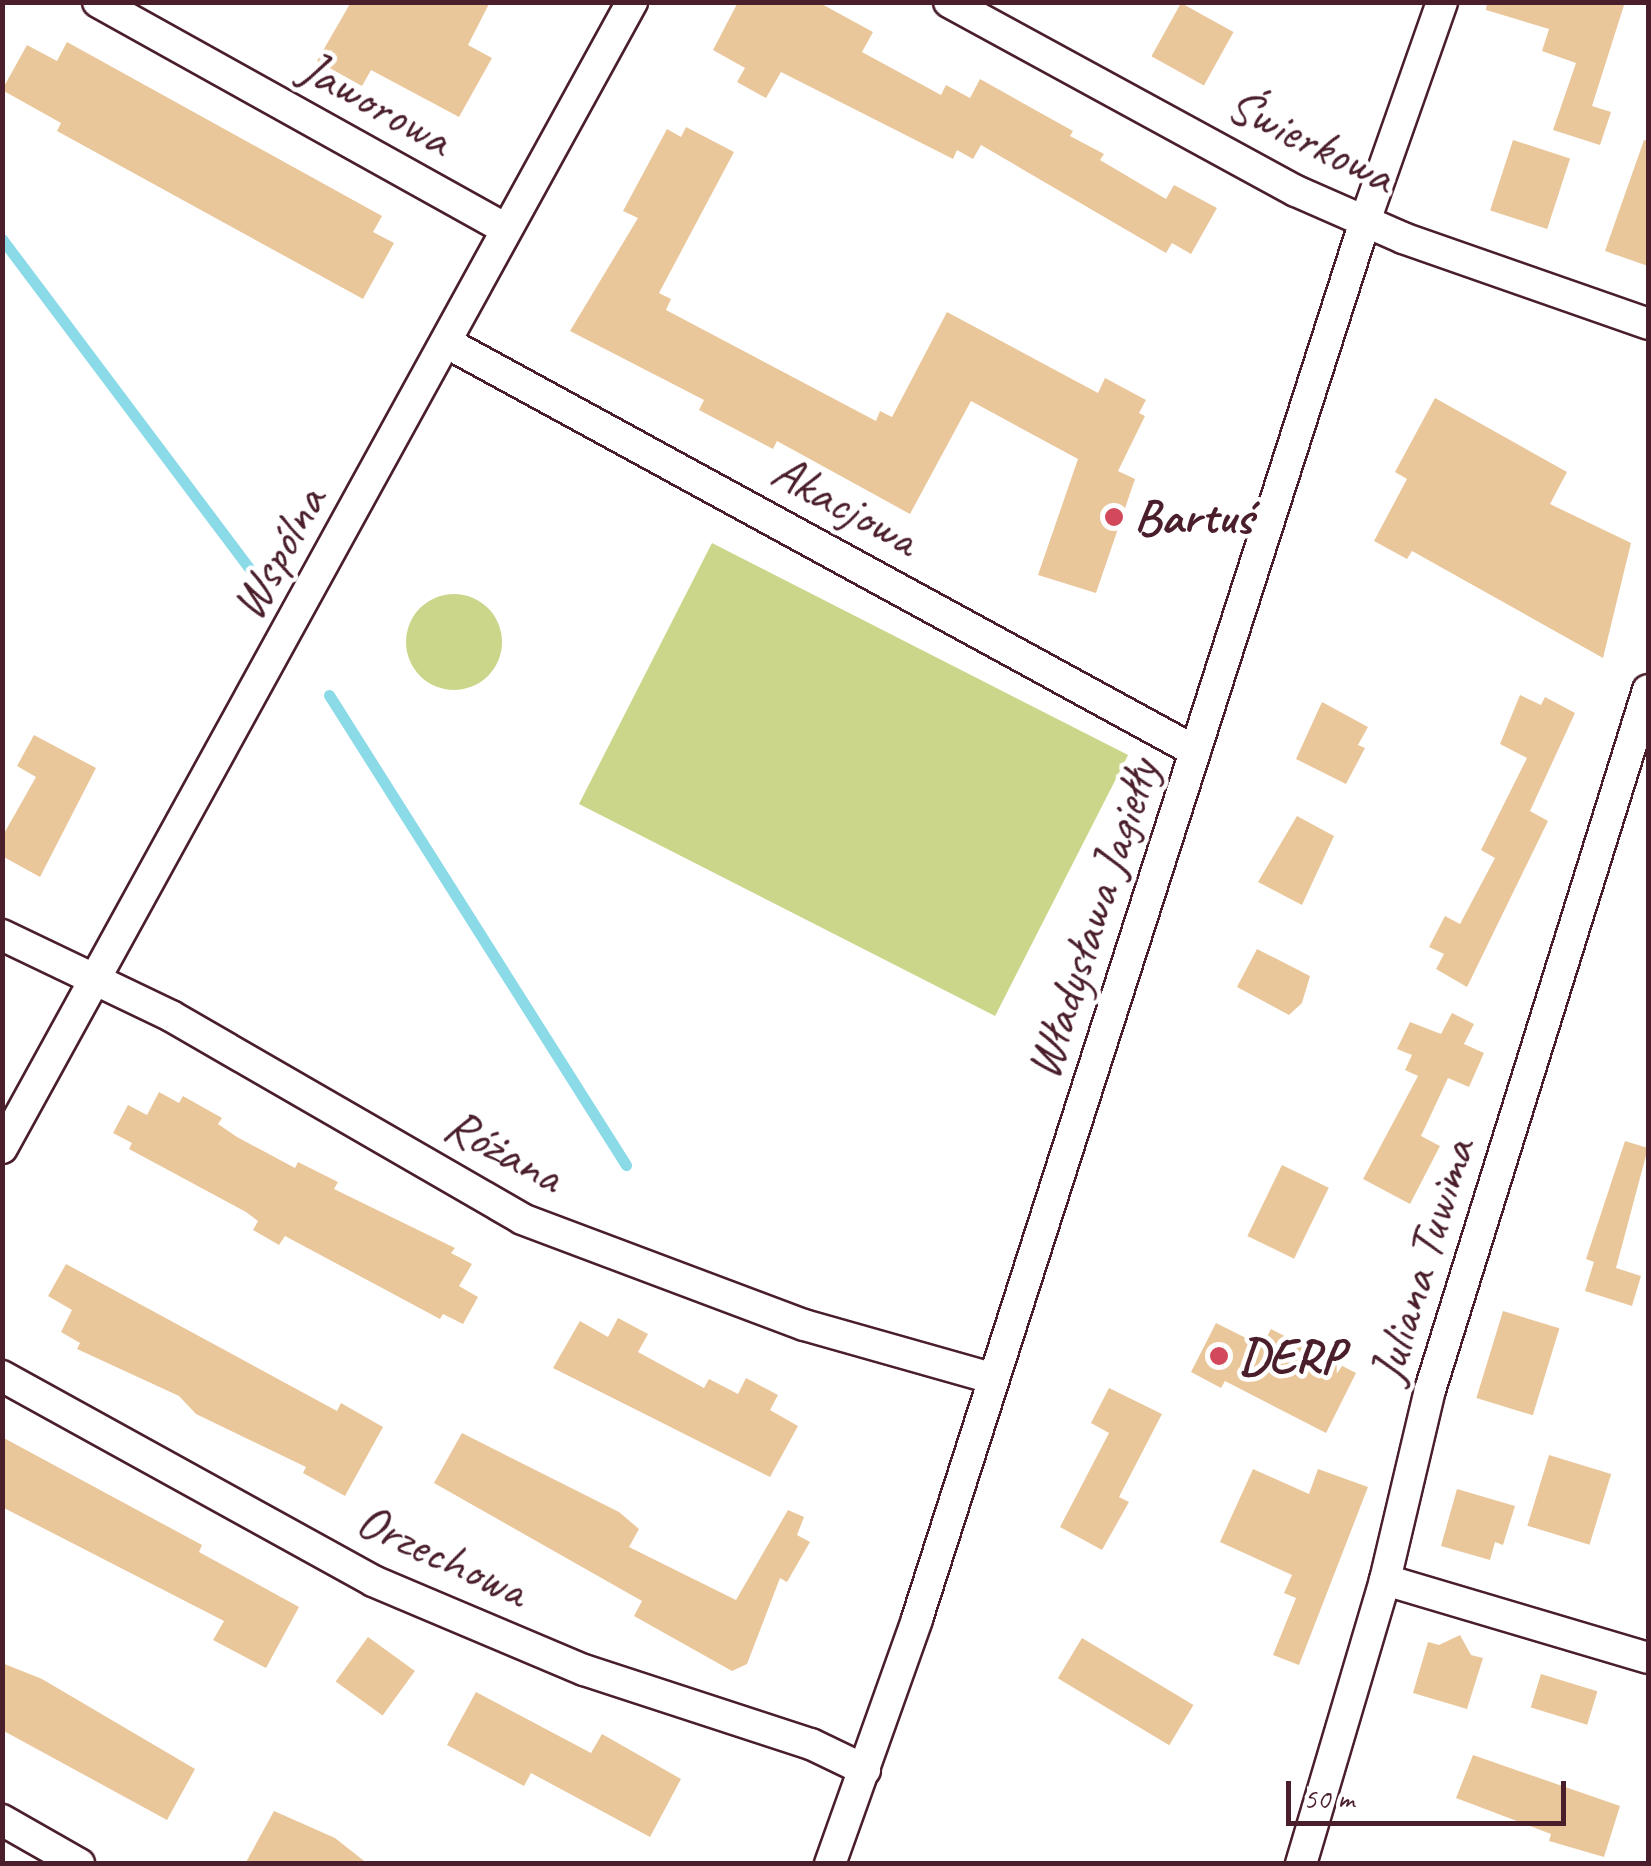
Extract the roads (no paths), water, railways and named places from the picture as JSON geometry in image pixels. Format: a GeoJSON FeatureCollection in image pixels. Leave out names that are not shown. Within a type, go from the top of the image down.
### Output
{"type":"FeatureCollection","features":[{"type":"Feature","properties":{"kind":"street","name":"Jaworowa"},"geometry":{"type":"LineString","coordinates":[[98,2],[504,228]]}},
{"type":"Feature","properties":{"kind":"street","name":"Wspólna"},"geometry":{"type":"LineString","coordinates":[[2,1148],[449,344],[504,228],[632,2]]}},
{"type":"Feature","properties":{"kind":"street","name":"Świerkowa"},"geometry":{"type":"LineString","coordinates":[[950,2],[1296,191],[1365,222],[1648,324]]}},
{"type":"Feature","properties":{"kind":"street","name":"Władysława Jagiełły"},"geometry":{"type":"LineString","coordinates":[[830,1864],[864,1770],[1365,222],[1442,2]]}},
{"type":"Feature","properties":{"kind":"street","name":"Akacjowa"},"geometry":{"type":"LineString","coordinates":[[449,344],[1195,751]]}},
{"type":"Feature","properties":{"kind":"street","name":"Juliana Tuwima"},"geometry":{"type":"LineString","coordinates":[[1301,1864],[1386,1580],[1430,1390],[1648,690]]}},
{"type":"Feature","properties":{"kind":"street","name":"Różana"},"geometry":{"type":"LineString","coordinates":[[2,935],[171,1016],[522,1219],[804,1325],[991,1378]]}},
{"type":"Feature","properties":{"kind":"street","name":"Orzechowa"},"geometry":{"type":"LineString","coordinates":[[2,1376],[373,1581],[584,1670],[811,1744],[864,1770]]}},
{"type":"Feature","properties":{"kind":"street"},"geometry":{"type":"LineString","coordinates":[[1386,1580],[1648,1658]]}},
{"type":"Feature","properties":{"kind":"street"},"geometry":{"type":"LineString","coordinates":[[2,1820],[79,1864]]}},
{"type":"Feature","properties":{"kind":"waterway"},"geometry":{"type":"LineString","coordinates":[[2,239],[250,569]]}},
{"type":"Feature","properties":{"kind":"waterway"},"geometry":{"type":"LineString","coordinates":[[329,695],[626,1165]]}},
{"type":"Feature","properties":{"kind":"place","name":"Bartuś"},"geometry":{"type":"Point","coordinates":[1114,517]}},
{"type":"Feature","properties":{"kind":"place","name":"DERP"},"geometry":{"type":"Point","coordinates":[1219,1356]}}]}
